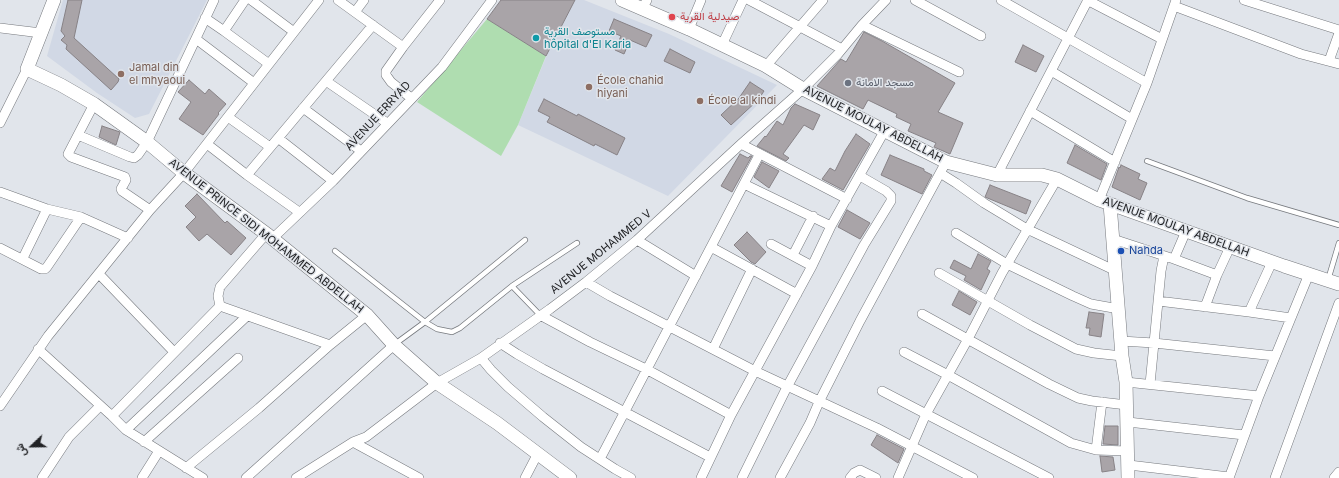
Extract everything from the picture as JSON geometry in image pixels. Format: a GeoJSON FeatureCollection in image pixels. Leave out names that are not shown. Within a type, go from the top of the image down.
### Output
{"type":"FeatureCollection","features":[{"type":"Feature","properties":{"kind":"street"},"geometry":{"type":"LineString","coordinates":[[1,119],[27,68],[54,0]]}},
{"type":"Feature","properties":{"kind":"street"},"geometry":{"type":"LineString","coordinates":[[78,135],[133,158],[138,155],[146,142],[214,0]]}},
{"type":"Feature","properties":{"kind":"street"},"geometry":{"type":"LineString","coordinates":[[224,31],[245,0]]}},
{"type":"Feature","properties":{"kind":"street"},"geometry":{"type":"LineString","coordinates":[[251,0],[294,32]]}},
{"type":"Feature","properties":{"kind":"street"},"geometry":{"type":"LineString","coordinates":[[0,406],[38,349],[150,210],[207,144],[319,0]]}},
{"type":"Feature","properties":{"kind":"street"},"geometry":{"type":"LineString","coordinates":[[338,0],[403,47]]}},
{"type":"Feature","properties":{"kind":"street"},"geometry":{"type":"LineString","coordinates":[[355,12],[364,0]]}},
{"type":"Feature","properties":{"kind":"street"},"geometry":{"type":"LineString","coordinates":[[411,98],[390,82],[386,75],[386,71],[440,0]]}},
{"type":"Feature","properties":{"kind":"street","name":"AVENUE ERRYAD"},"geometry":{"type":"LineString","coordinates":[[220,306],[218,296],[220,287],[269,236],[299,212],[333,181],[442,67],[492,0]]}},
{"type":"Feature","properties":{"kind":"street","name":"AVENUE MOULAY ABDELLAH"},"geometry":{"type":"LineString","coordinates":[[622,0],[644,5],[722,46],[766,66],[803,89],[885,130],[943,167],[996,175],[1042,175],[1057,179],[1105,202],[1272,262],[1333,282]]}},
{"type":"Feature","properties":{"kind":"street"},"geometry":{"type":"LineString","coordinates":[[689,29],[701,0]]}},
{"type":"Feature","properties":{"kind":"street"},"geometry":{"type":"LineString","coordinates":[[722,46],[743,0]]}},
{"type":"Feature","properties":{"kind":"street"},"geometry":{"type":"LineString","coordinates":[[749,0],[842,49]]}},
{"type":"Feature","properties":{"kind":"street"},"geometry":{"type":"LineString","coordinates":[[766,66],[823,0]]}},
{"type":"Feature","properties":{"kind":"street","name":"AVENUE MOHAMMED V"},"geometry":{"type":"LineString","coordinates":[[302,477],[353,442],[366,437],[437,383],[481,358],[586,282],[637,240],[803,89],[842,49],[886,0]]}},
{"type":"Feature","properties":{"kind":"street"},"geometry":{"type":"LineString","coordinates":[[916,0],[981,36]]}},
{"type":"Feature","properties":{"kind":"street"},"geometry":{"type":"LineString","coordinates":[[1001,0],[1147,84]]}},
{"type":"Feature","properties":{"kind":"street"},"geometry":{"type":"LineString","coordinates":[[996,175],[1087,0],[1162,39]]}},
{"type":"Feature","properties":{"kind":"street"},"geometry":{"type":"LineString","coordinates":[[1244,0],[1339,32],[1329,62]]}},
{"type":"Feature","properties":{"kind":"street"},"geometry":{"type":"LineString","coordinates":[[1309,274],[1259,396],[1229,478],[1129,471],[1126,382],[1118,309],[1114,239],[1105,202],[1115,162],[1147,84],[1175,3],[1301,54],[1339,64]]}},
{"type":"Feature","properties":{"kind":"street"},"geometry":{"type":"LineString","coordinates":[[205,18],[269,64]]}},
{"type":"Feature","properties":{"kind":"street"},"geometry":{"type":"LineString","coordinates":[[247,175],[373,25]]}},
{"type":"Feature","properties":{"kind":"street"},"geometry":{"type":"LineString","coordinates":[[862,25],[958,72]]}},
{"type":"Feature","properties":{"kind":"street"},"geometry":{"type":"LineString","coordinates":[[0,28],[41,33]]}},
{"type":"Feature","properties":{"kind":"street"},"geometry":{"type":"LineString","coordinates":[[196,39],[254,83]]}},
{"type":"Feature","properties":{"kind":"street","name":"AVENUE PRINCE SIDI MOHAMMED ABDELLAH"},"geometry":{"type":"LineString","coordinates":[[27,68],[94,104],[146,142],[269,236],[367,315],[394,345],[437,383],[497,423],[537,455],[570,478]]}},
{"type":"Feature","properties":{"kind":"street"},"geometry":{"type":"LineString","coordinates":[[1050,71],[1132,119]]}},
{"type":"Feature","properties":{"kind":"street"},"geometry":{"type":"LineString","coordinates":[[326,81],[387,123]]}},
{"type":"Feature","properties":{"kind":"street"},"geometry":{"type":"LineString","coordinates":[[94,104],[68,154],[125,177],[126,180],[121,189],[122,191],[150,210]]}},
{"type":"Feature","properties":{"kind":"street"},"geometry":{"type":"LineString","coordinates":[[303,108],[361,152]]}},
{"type":"Feature","properties":{"kind":"street"},"geometry":{"type":"LineString","coordinates":[[1030,111],[1115,162]]}},
{"type":"Feature","properties":{"kind":"street"},"geometry":{"type":"LineString","coordinates":[[228,117],[270,147]]}},
{"type":"Feature","properties":{"kind":"street"},"geometry":{"type":"LineString","coordinates":[[701,478],[710,457],[812,266],[831,226],[885,130]]}},
{"type":"Feature","properties":{"kind":"street"},"geometry":{"type":"LineString","coordinates":[[278,138],[333,181]]}},
{"type":"Feature","properties":{"kind":"street"},"geometry":{"type":"LineString","coordinates":[[207,144],[299,212]]}},
{"type":"Feature","properties":{"kind":"street"},"geometry":{"type":"LineString","coordinates":[[741,144],[759,155],[847,199]]}},
{"type":"Feature","properties":{"kind":"street"},"geometry":{"type":"LineString","coordinates":[[600,459],[759,155]]}},
{"type":"Feature","properties":{"kind":"street"},"geometry":{"type":"LineString","coordinates":[[780,478],[810,423],[860,320],[943,167],[956,182],[984,203],[1027,229],[1116,272]]}},
{"type":"Feature","properties":{"kind":"street"},"geometry":{"type":"LineString","coordinates":[[742,478],[788,387],[864,245],[891,201],[891,196],[886,191],[860,176]]}},
{"type":"Feature","properties":{"kind":"street"},"geometry":{"type":"LineString","coordinates":[[898,478],[926,414],[968,339],[1007,264],[1057,179]]}},
{"type":"Feature","properties":{"kind":"street"},"geometry":{"type":"LineString","coordinates":[[744,184],[831,226]]}},
{"type":"Feature","properties":{"kind":"street"},"geometry":{"type":"LineString","coordinates":[[0,192],[47,209],[81,217],[128,238]]}},
{"type":"Feature","properties":{"kind":"street"},"geometry":{"type":"LineString","coordinates":[[23,258],[47,209]]}},
{"type":"Feature","properties":{"kind":"street"},"geometry":{"type":"LineString","coordinates":[[793,255],[812,216]]}},
{"type":"Feature","properties":{"kind":"street"},"geometry":{"type":"LineString","coordinates":[[0,248],[45,269],[81,217]]}},
{"type":"Feature","properties":{"kind":"street"},"geometry":{"type":"LineString","coordinates":[[1174,259],[1186,231]]}},
{"type":"Feature","properties":{"kind":"street"},"geometry":{"type":"LineString","coordinates":[[956,233],[1007,264],[1091,304],[1118,309]]}},
{"type":"Feature","properties":{"kind":"street"},"geometry":{"type":"LineString","coordinates":[[1114,239],[1217,275]]}},
{"type":"Feature","properties":{"kind":"street"},"geometry":{"type":"LineString","coordinates":[[637,240],[696,276]]}},
{"type":"Feature","properties":{"kind":"street"},"geometry":{"type":"LineString","coordinates":[[771,244],[812,266]]}},
{"type":"Feature","properties":{"kind":"street"},"geometry":{"type":"LineString","coordinates":[[711,247],[797,294]]}},
{"type":"Feature","properties":{"kind":"street"},"geometry":{"type":"LineString","coordinates":[[1205,307],[1217,275],[1230,247]]}},
{"type":"Feature","properties":{"kind":"street"},"geometry":{"type":"LineString","coordinates":[[1150,384],[1161,271],[1164,256]]}},
{"type":"Feature","properties":{"kind":"street"},"geometry":{"type":"LineString","coordinates":[[1249,312],[1272,262]]}},
{"type":"Feature","properties":{"kind":"street"},"geometry":{"type":"LineString","coordinates":[[713,349],[752,269]]}},
{"type":"Feature","properties":{"kind":"street"},"geometry":{"type":"LineString","coordinates":[[939,273],[1076,349],[1122,356]]}},
{"type":"Feature","properties":{"kind":"street"},"geometry":{"type":"LineString","coordinates":[[99,274],[174,352]]}},
{"type":"Feature","properties":{"kind":"street"},"geometry":{"type":"LineString","coordinates":[[586,282],[610,296],[755,371],[877,428],[973,478]]}},
{"type":"Feature","properties":{"kind":"street"},"geometry":{"type":"LineString","coordinates":[[1158,302],[1290,318]]}},
{"type":"Feature","properties":{"kind":"street"},"geometry":{"type":"LineString","coordinates":[[1275,478],[1339,303]]}},
{"type":"Feature","properties":{"kind":"street"},"geometry":{"type":"LineString","coordinates":[[112,416],[220,306],[330,345]]}},
{"type":"Feature","properties":{"kind":"street"},"geometry":{"type":"LineString","coordinates":[[922,314],[1049,384],[1078,398],[1127,405]]}},
{"type":"Feature","properties":{"kind":"street"},"geometry":{"type":"LineString","coordinates":[[186,468],[259,408],[330,345],[367,315]]}},
{"type":"Feature","properties":{"kind":"street"},"geometry":{"type":"LineString","coordinates":[[540,315],[732,415]]}},
{"type":"Feature","properties":{"kind":"street"},"geometry":{"type":"LineString","coordinates":[[126,430],[247,316]]}},
{"type":"Feature","properties":{"kind":"street"},"geometry":{"type":"LineString","coordinates":[[1121,341],[1154,343],[1275,356]]}},
{"type":"Feature","properties":{"kind":"street"},"geometry":{"type":"LineString","coordinates":[[500,343],[537,366],[710,457]]}},
{"type":"Feature","properties":{"kind":"street"},"geometry":{"type":"LineString","coordinates":[[246,478],[394,345]]}},
{"type":"Feature","properties":{"kind":"street"},"geometry":{"type":"LineString","coordinates":[[38,349],[126,430],[203,478]]}},
{"type":"Feature","properties":{"kind":"street"},"geometry":{"type":"LineString","coordinates":[[904,352],[1071,443],[1096,450],[1128,451]]}},
{"type":"Feature","properties":{"kind":"street"},"geometry":{"type":"LineString","coordinates":[[144,442],[238,358]]}},
{"type":"Feature","properties":{"kind":"street"},"geometry":{"type":"LineString","coordinates":[[481,358],[508,387],[543,417],[581,447],[631,478]]}},
{"type":"Feature","properties":{"kind":"street"},"geometry":{"type":"LineString","coordinates":[[1126,382],[1259,396]]}},
{"type":"Feature","properties":{"kind":"street"},"geometry":{"type":"LineString","coordinates":[[882,391],[1049,478]]}},
{"type":"Feature","properties":{"kind":"street"},"geometry":{"type":"LineString","coordinates":[[1096,450],[1102,402]]}},
{"type":"Feature","properties":{"kind":"street"},"geometry":{"type":"LineString","coordinates":[[44,477],[69,437],[100,406]]}},
{"type":"Feature","properties":{"kind":"street"},"geometry":{"type":"LineString","coordinates":[[1128,422],[1244,435]]}},
{"type":"Feature","properties":{"kind":"street"},"geometry":{"type":"LineString","coordinates":[[353,442],[419,478]]}},
{"type":"Feature","properties":{"kind":"street"},"geometry":{"type":"LineString","coordinates":[[142,478],[159,451]]}},
{"type":"Feature","properties":{"kind":"street"},"geometry":{"type":"LineString","coordinates":[[525,478],[537,455]]}},
{"type":"Feature","properties":{"kind":"street"},"geometry":{"type":"LineString","coordinates":[[953,478],[957,469]]}},
{"type":"Feature","properties":{"kind":"street"},"geometry":{"type":"LineString","coordinates":[[850,478],[854,473],[860,470],[876,478]]}},
{"type":"Feature","properties":{"kind":"street"},"geometry":{"type":"LineString","coordinates":[[1334,478],[1339,472]]}},
{"type":"Feature","properties":{"kind":"lane"},"geometry":{"type":"LineString","coordinates":[[1147,161],[1247,198],[1339,225]]}},
{"type":"Feature","properties":{"kind":"lane"},"geometry":{"type":"LineString","coordinates":[[394,345],[425,322],[525,240]]}},
{"type":"Feature","properties":{"kind":"lane"},"geometry":{"type":"LineString","coordinates":[[335,252],[425,322],[438,329],[452,332],[460,328],[512,286],[577,243]]}},
{"type":"Feature","properties":{"kind":"lane"},"geometry":{"type":"LineString","coordinates":[[1333,282],[1339,243]]}},
{"type":"Feature","properties":{"kind":"lane"},"geometry":{"type":"LineString","coordinates":[[512,286],[540,315]]}},
{"type":"Feature","properties":{"kind":"shaded area","name":"Jamal din el mhyaoui"},"geometry":{"type":"Polygon","coordinates":[[[63,0],[207,0],[149,114],[135,118],[97,93],[47,56],[63,0]]]}},
{"type":"Feature","properties":{"kind":"shaded area"},"geometry":{"type":"Polygon","coordinates":[[[575,0],[584,0],[669,34],[777,85],[668,196],[518,125],[546,57],[575,0]]]}},
{"type":"Feature","properties":{"kind":"green space"},"geometry":{"type":"Polygon","coordinates":[[[487,19],[546,56],[518,125],[501,156],[417,102],[487,19]]]}},
{"type":"Feature","properties":{"kind":"building"},"geometry":{"type":"Polygon","coordinates":[[[68,0],[82,0],[74,38],[119,79],[111,90],[66,49],[67,45],[61,40],[65,36],[61,31],[68,0]]]}},
{"type":"Feature","properties":{"kind":"building","name":"مستوصف القرية hôpital d'El Karia"},"geometry":{"type":"Polygon","coordinates":[[[501,0],[575,0],[546,56],[487,19],[501,0]]]}},
{"type":"Feature","properties":{"kind":"building"},"geometry":{"type":"Polygon","coordinates":[[[614,19],[652,35],[646,47],[630,40],[624,54],[615,50],[621,36],[609,31],[614,19]]]}},
{"type":"Feature","properties":{"kind":"building"},"geometry":{"type":"Polygon","coordinates":[[[864,32],[955,83],[938,112],[963,123],[950,154],[934,147],[936,143],[908,131],[911,124],[896,117],[897,114],[868,100],[863,109],[817,86],[841,59],[846,62],[864,32]]]}},
{"type":"Feature","properties":{"kind":"building"},"geometry":{"type":"Polygon","coordinates":[[[1023,45],[1044,56],[1036,72],[1015,62],[1023,45]]]}},
{"type":"Feature","properties":{"kind":"building"},"geometry":{"type":"Polygon","coordinates":[[[670,49],[695,62],[690,73],[664,61],[670,49]]]}},
{"type":"Feature","properties":{"kind":"building"},"geometry":{"type":"Polygon","coordinates":[[[189,80],[205,94],[209,89],[226,104],[203,135],[179,119],[191,102],[178,92],[189,80]]]}},
{"type":"Feature","properties":{"kind":"building"},"geometry":{"type":"Polygon","coordinates":[[[750,82],[764,91],[758,100],[731,125],[721,115],[739,98],[750,82]]]}},
{"type":"Feature","properties":{"kind":"building"},"geometry":{"type":"Polygon","coordinates":[[[544,99],[577,116],[578,114],[625,138],[617,155],[595,144],[594,146],[547,122],[550,117],[538,111],[544,99]]]}},
{"type":"Feature","properties":{"kind":"building"},"geometry":{"type":"Polygon","coordinates":[[[795,104],[820,115],[813,130],[804,125],[783,154],[789,158],[786,161],[757,146],[765,136],[766,137],[777,121],[783,125],[791,108],[795,104]]]}},
{"type":"Feature","properties":{"kind":"building"},"geometry":{"type":"Polygon","coordinates":[[[102,126],[120,132],[116,145],[99,137],[102,126]]]}},
{"type":"Feature","properties":{"kind":"building"},"geometry":{"type":"Polygon","coordinates":[[[856,134],[870,144],[843,190],[822,179],[830,168],[835,171],[856,134]]]}},
{"type":"Feature","properties":{"kind":"building"},"geometry":{"type":"Polygon","coordinates":[[[1075,145],[1107,164],[1101,180],[1067,163],[1075,145]]]}},
{"type":"Feature","properties":{"kind":"building"},"geometry":{"type":"Polygon","coordinates":[[[740,154],[748,158],[752,156],[732,192],[721,186],[740,154]]]}},
{"type":"Feature","properties":{"kind":"building"},"geometry":{"type":"Polygon","coordinates":[[[890,155],[924,169],[924,171],[932,175],[922,194],[881,175],[890,155]]]}},
{"type":"Feature","properties":{"kind":"building"},"geometry":{"type":"Polygon","coordinates":[[[762,162],[779,171],[769,188],[754,177],[762,162]]]}},
{"type":"Feature","properties":{"kind":"building"},"geometry":{"type":"Polygon","coordinates":[[[1121,165],[1140,174],[1138,179],[1147,183],[1140,200],[1112,187],[1121,165]]]}},
{"type":"Feature","properties":{"kind":"building"},"geometry":{"type":"Polygon","coordinates":[[[990,185],[1031,201],[1026,214],[985,197],[990,185]]]}},
{"type":"Feature","properties":{"kind":"building"},"geometry":{"type":"Polygon","coordinates":[[[197,194],[225,223],[227,221],[246,238],[231,255],[207,234],[199,241],[186,227],[196,217],[185,206],[197,194]]]}},
{"type":"Feature","properties":{"kind":"building"},"geometry":{"type":"Polygon","coordinates":[[[847,210],[870,223],[860,239],[838,227],[847,210]]]}},
{"type":"Feature","properties":{"kind":"building"},"geometry":{"type":"Polygon","coordinates":[[[747,232],[766,252],[755,264],[751,262],[734,245],[747,232]]]}},
{"type":"Feature","properties":{"kind":"building"},"geometry":{"type":"Polygon","coordinates":[[[978,254],[991,261],[987,269],[990,271],[981,290],[964,280],[966,276],[950,268],[954,260],[971,269],[978,254]]]}},
{"type":"Feature","properties":{"kind":"building"},"geometry":{"type":"Polygon","coordinates":[[[959,291],[977,302],[970,315],[952,305],[959,291]]]}},
{"type":"Feature","properties":{"kind":"building"},"geometry":{"type":"Polygon","coordinates":[[[1089,312],[1104,314],[1101,337],[1089,335],[1090,328],[1086,328],[1089,312]]]}},
{"type":"Feature","properties":{"kind":"building"},"geometry":{"type":"Polygon","coordinates":[[[1105,426],[1118,426],[1118,445],[1103,444],[1105,426]]]}},
{"type":"Feature","properties":{"kind":"building"},"geometry":{"type":"Polygon","coordinates":[[[877,435],[904,449],[898,463],[871,445],[877,435]]]}},
{"type":"Feature","properties":{"kind":"building"},"geometry":{"type":"Polygon","coordinates":[[[1100,456],[1113,457],[1115,470],[1102,472],[1100,456]]]}},
{"type":"Feature","properties":{"kind":"place","name":"صيدلية القرية"},"geometry":{"type":"Point","coordinates":[672,17]}},
{"type":"Feature","properties":{"kind":"place","name":"مستوصف القرية hôpital d'El Karia"},"geometry":{"type":"Point","coordinates":[536,38]}},
{"type":"Feature","properties":{"kind":"place","name":"Jamal din el mhyaoui"},"geometry":{"type":"Point","coordinates":[121,74]}},
{"type":"Feature","properties":{"kind":"place","name":"مسجد الامانة"},"geometry":{"type":"Point","coordinates":[848,83]}},
{"type":"Feature","properties":{"kind":"place","name":"École chahid hiyani"},"geometry":{"type":"Point","coordinates":[589,87]}},
{"type":"Feature","properties":{"kind":"place","name":"École al kindi"},"geometry":{"type":"Point","coordinates":[700,101]}},
{"type":"Feature","properties":{"kind":"place","name":"Nahda"},"geometry":{"type":"Point","coordinates":[1121,251]}}]}
